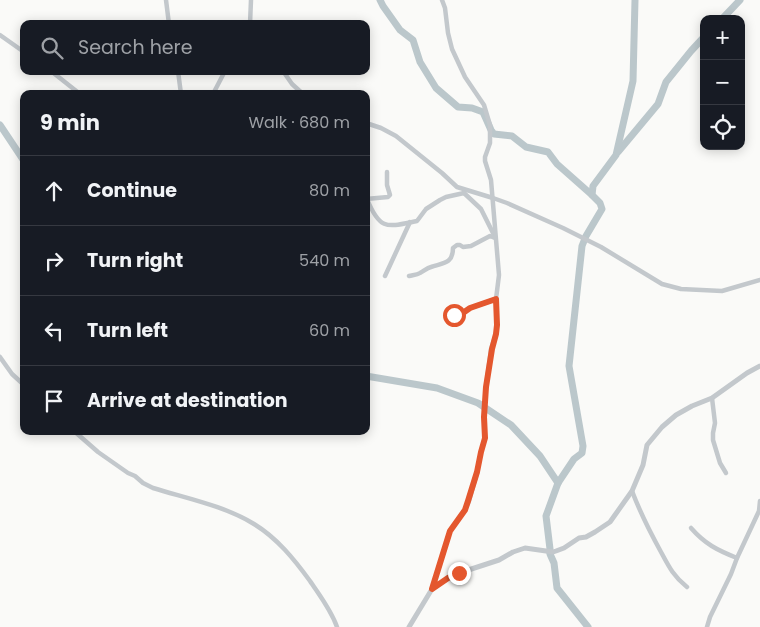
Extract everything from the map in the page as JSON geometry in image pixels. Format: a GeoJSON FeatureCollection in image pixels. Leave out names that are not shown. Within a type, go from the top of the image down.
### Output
{"type":"FeatureCollection","features":[{"type":"Feature","properties":{"kind":"street"},"geometry":{"type":"LineString","coordinates":[[166,0],[168,20]]}},
{"type":"Feature","properties":{"kind":"street"},"geometry":{"type":"LineString","coordinates":[[250,20],[251,0]]}},
{"type":"Feature","properties":{"kind":"street"},"geometry":{"type":"LineString","coordinates":[[409,627],[432,589],[450,531],[465,510],[477,472],[485,438],[486,387],[497,325],[496,299],[499,274],[493,198],[490,176],[485,161],[490,143],[490,125],[484,105],[465,77],[452,49],[442,0]]}},
{"type":"Feature","properties":{"kind":"street"},"geometry":{"type":"LineString","coordinates":[[0,35],[20,49]]}},
{"type":"Feature","properties":{"kind":"street"},"geometry":{"type":"LineString","coordinates":[[56,75],[75,90]]}},
{"type":"Feature","properties":{"kind":"street"},"geometry":{"type":"LineString","coordinates":[[179,75],[180,90]]}},
{"type":"Feature","properties":{"kind":"street"},"geometry":{"type":"LineString","coordinates":[[215,90],[223,75]]}},
{"type":"Feature","properties":{"kind":"street"},"geometry":{"type":"LineString","coordinates":[[286,75],[299,90]]}},
{"type":"Feature","properties":{"kind":"street"},"geometry":{"type":"LineString","coordinates":[[370,124],[389,131],[464,193],[481,209],[495,238]]}},
{"type":"Feature","properties":{"kind":"street"},"geometry":{"type":"LineString","coordinates":[[370,199],[388,197],[390,195],[387,185],[387,172]]}},
{"type":"Feature","properties":{"kind":"street"},"geometry":{"type":"LineString","coordinates":[[457,188],[493,198],[563,228],[591,242],[662,284],[671,287],[722,291],[760,280]]}},
{"type":"Feature","properties":{"kind":"street"},"geometry":{"type":"LineString","coordinates":[[370,206],[382,223],[387,226],[417,221],[426,209],[440,200],[464,193]]}},
{"type":"Feature","properties":{"kind":"street"},"geometry":{"type":"LineString","coordinates":[[385,276],[410,222]]}},
{"type":"Feature","properties":{"kind":"street"},"geometry":{"type":"LineString","coordinates":[[409,276],[419,274],[433,266],[450,260],[453,248],[457,245],[463,247],[471,246],[490,236],[495,238]]}},
{"type":"Feature","properties":{"kind":"street"},"geometry":{"type":"LineString","coordinates":[[448,317],[460,315],[470,308],[496,299]]}},
{"type":"Feature","properties":{"kind":"street"},"geometry":{"type":"LineString","coordinates":[[0,357],[12,374],[20,381]]}},
{"type":"Feature","properties":{"kind":"street"},"geometry":{"type":"LineString","coordinates":[[432,589],[453,575],[498,560],[520,549],[553,552],[564,548],[610,522],[632,491],[643,466],[647,445],[662,427],[683,410],[712,398],[760,366]]}},
{"type":"Feature","properties":{"kind":"street"},"geometry":{"type":"LineString","coordinates":[[712,398],[715,423],[713,440],[720,463],[726,473]]}},
{"type":"Feature","properties":{"kind":"street"},"geometry":{"type":"LineString","coordinates":[[79,435],[98,452],[143,483],[153,488],[224,510],[246,519],[262,529],[287,551],[298,564],[327,605],[337,627]]}},
{"type":"Feature","properties":{"kind":"street"},"geometry":{"type":"LineString","coordinates":[[632,491],[642,516],[670,570],[687,587]]}},
{"type":"Feature","properties":{"kind":"street"},"geometry":{"type":"LineString","coordinates":[[707,627],[758,511],[760,501]]}},
{"type":"Feature","properties":{"kind":"street"},"geometry":{"type":"LineString","coordinates":[[690,528],[708,545],[719,552],[737,558]]}},
{"type":"Feature","properties":{"kind":"waterway"},"geometry":{"type":"LineString","coordinates":[[380,0],[400,30],[413,40],[420,62],[436,88],[458,107],[472,108],[483,112],[494,134],[512,136],[526,147],[548,152],[557,164],[592,195]]}},
{"type":"Feature","properties":{"kind":"waterway"},"geometry":{"type":"LineString","coordinates":[[550,549],[546,516],[558,483],[574,459],[582,453],[583,446],[569,366],[582,246],[602,209],[600,203],[592,195],[593,186],[616,155],[633,81],[635,0]]}},
{"type":"Feature","properties":{"kind":"waterway"},"geometry":{"type":"LineString","coordinates":[[726,15],[740,0]]}},
{"type":"Feature","properties":{"kind":"waterway"},"geometry":{"type":"LineString","coordinates":[[618,152],[658,104],[666,82],[700,41]]}},
{"type":"Feature","properties":{"kind":"waterway"},"geometry":{"type":"LineString","coordinates":[[0,125],[20,155]]}},
{"type":"Feature","properties":{"kind":"waterway"},"geometry":{"type":"LineString","coordinates":[[370,377],[437,388],[478,403],[511,425],[540,456],[558,483]]}},
{"type":"Feature","properties":{"kind":"waterway"},"geometry":{"type":"LineString","coordinates":[[550,554],[554,563],[557,588],[588,627]]}},
{"type":"Feature","properties":{"kind":"route"},"geometry":{"type":"LineString","coordinates":[[454,315],[460,315],[470,308],[496,299],[497,325],[486,387],[485,438],[465,510],[450,531],[432,589],[459,573]]}}]}
